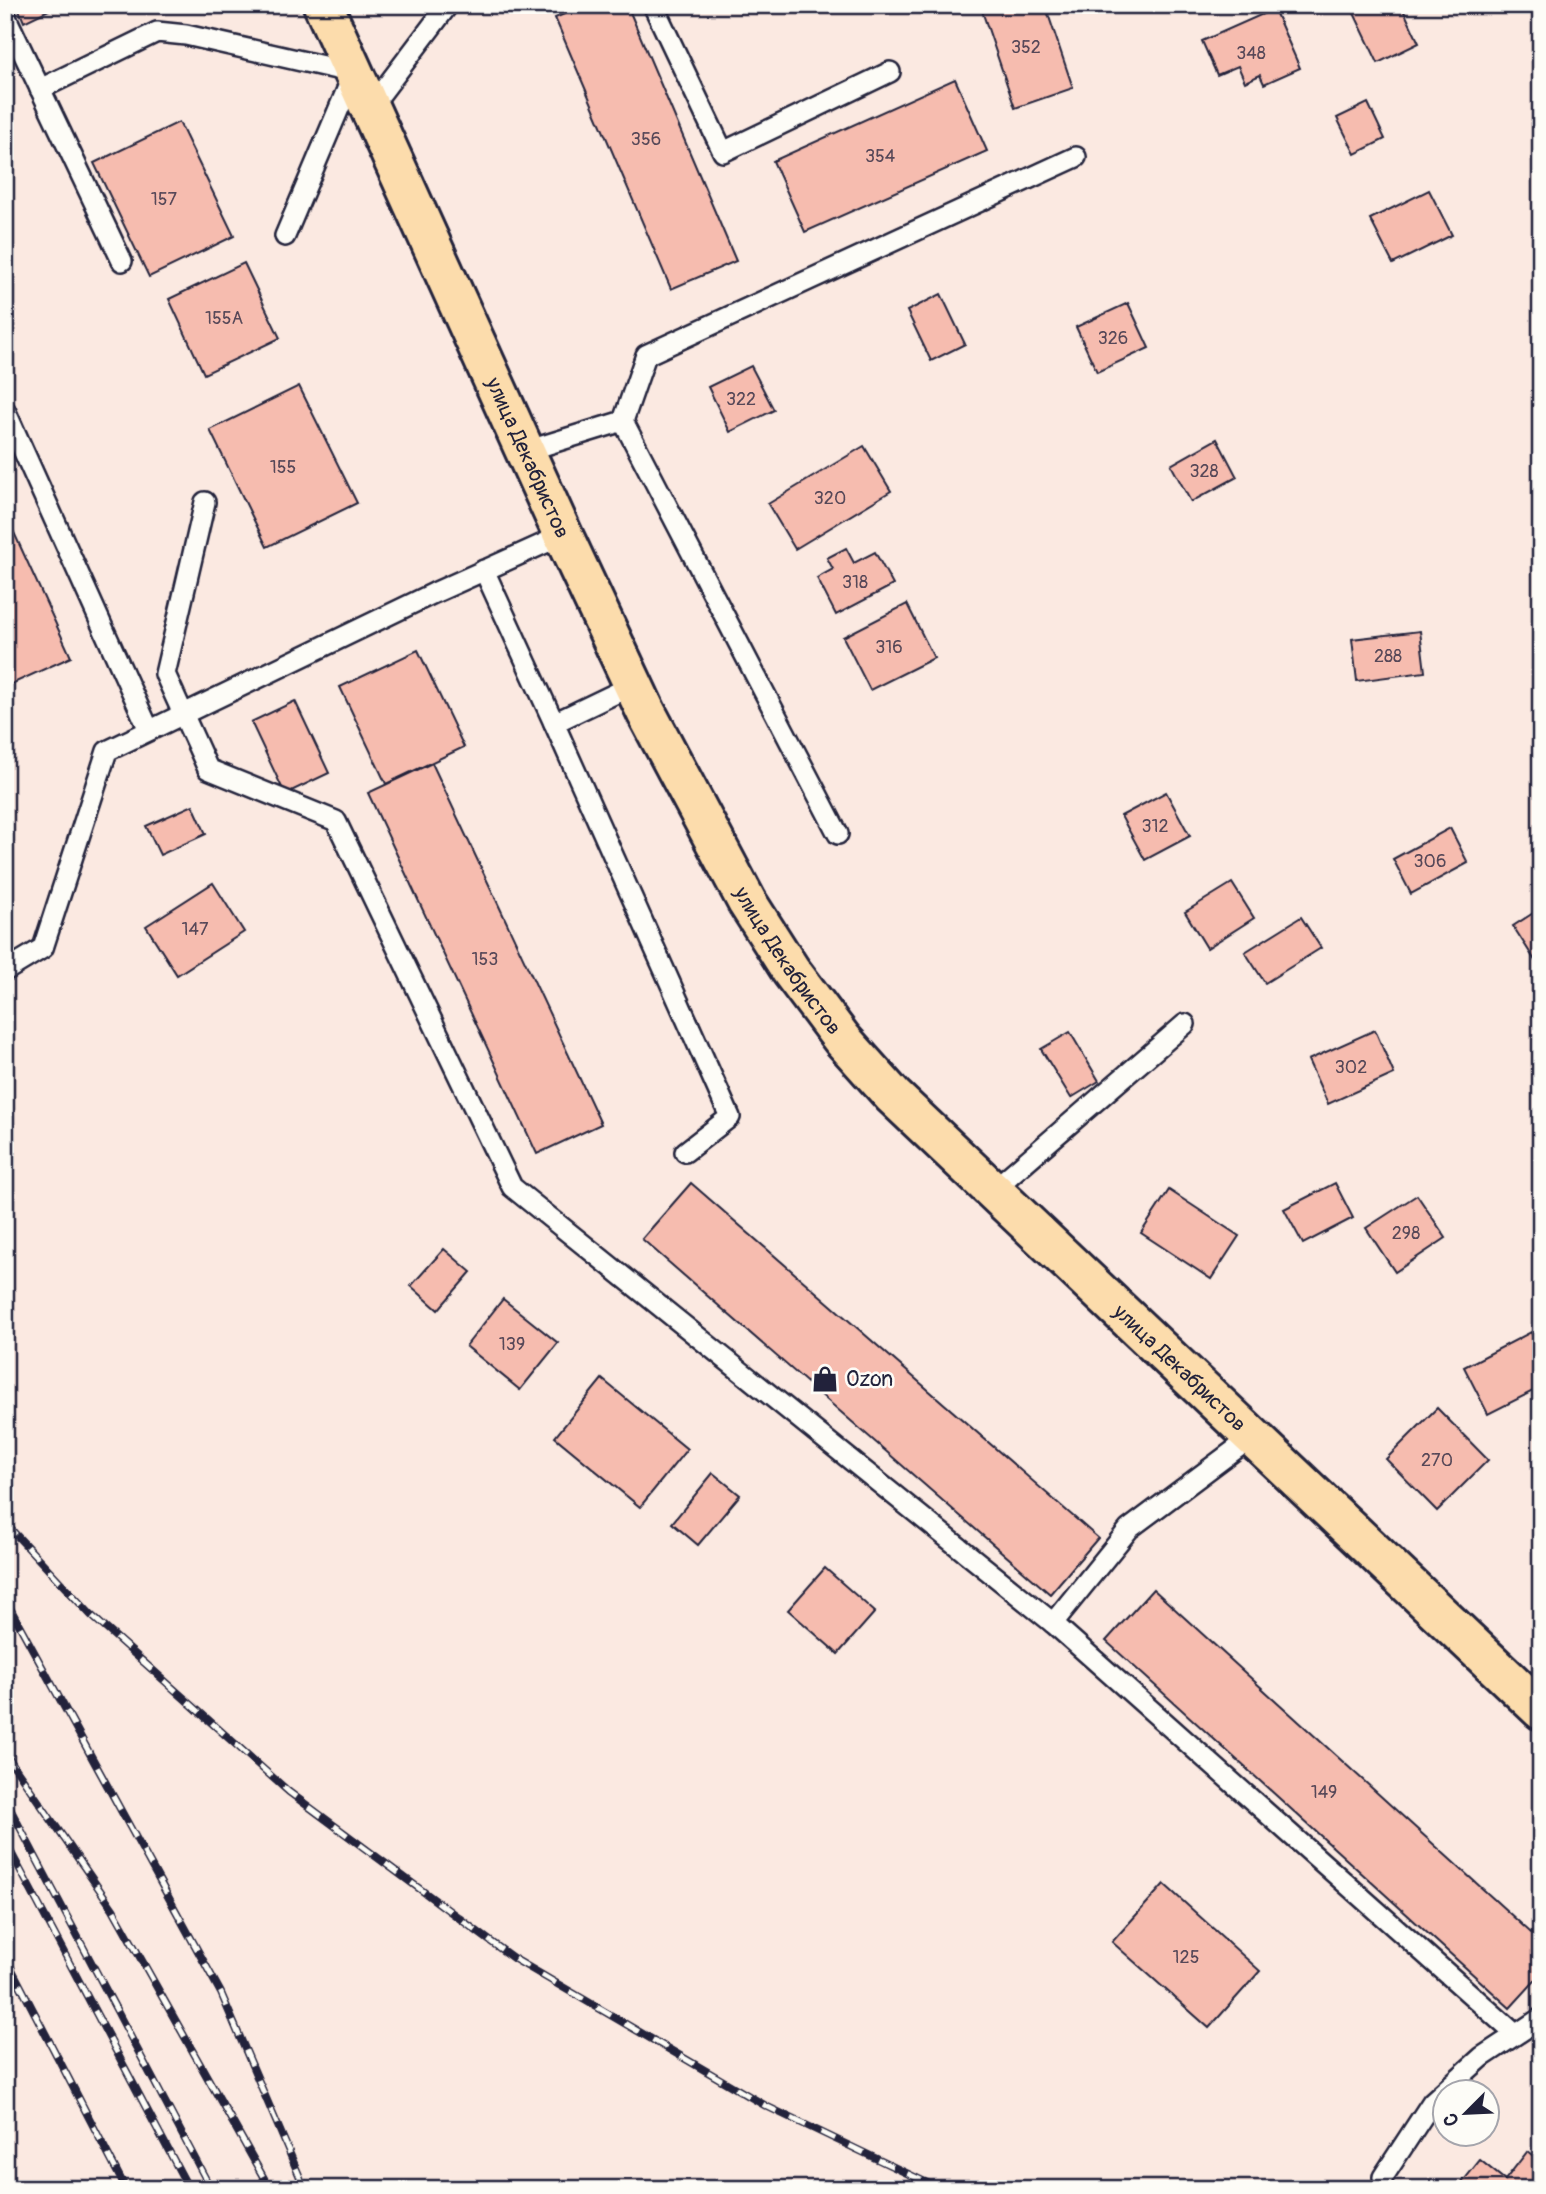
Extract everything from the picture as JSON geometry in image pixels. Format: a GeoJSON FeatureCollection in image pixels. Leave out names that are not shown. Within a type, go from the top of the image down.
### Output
{"type":"FeatureCollection","features":[{"type":"Feature","properties":{"kind":"main road","name":"улица Декабристов"},"geometry":{"type":"LineString","coordinates":[[323,5],[633,685],[747,902],[791,971],[842,1039],[893,1096],[1541,1710]]}},
{"type":"Feature","properties":{"kind":"lane"},"geometry":{"type":"LineString","coordinates":[[370,108],[448,5]]}},
{"type":"Feature","properties":{"kind":"lane"},"geometry":{"type":"LineString","coordinates":[[653,5],[723,152],[890,72]]}},
{"type":"Feature","properties":{"kind":"lane"},"geometry":{"type":"LineString","coordinates":[[5,15],[122,261]]}},
{"type":"Feature","properties":{"kind":"lane"},"geometry":{"type":"LineString","coordinates":[[40,89],[158,32],[186,35],[354,73],[285,236]]}},
{"type":"Feature","properties":{"kind":"lane"},"geometry":{"type":"LineString","coordinates":[[838,834],[623,421],[646,355],[1076,157]]}},
{"type":"Feature","properties":{"kind":"lane"},"geometry":{"type":"LineString","coordinates":[[5,410],[149,730]]}},
{"type":"Feature","properties":{"kind":"lane"},"geometry":{"type":"LineString","coordinates":[[526,451],[623,421]]}},
{"type":"Feature","properties":{"kind":"lane"},"geometry":{"type":"LineString","coordinates":[[205,502],[165,674],[185,713],[208,769],[336,821],[512,1186],[1053,1623],[1514,2033]]}},
{"type":"Feature","properties":{"kind":"lane"},"geometry":{"type":"LineString","coordinates":[[5,971],[43,948],[107,751],[484,570],[563,535]]}},
{"type":"Feature","properties":{"kind":"lane"},"geometry":{"type":"LineString","coordinates":[[484,570],[730,1117],[685,1152]]}},
{"type":"Feature","properties":{"kind":"lane"},"geometry":{"type":"LineString","coordinates":[[554,723],[633,685]]}},
{"type":"Feature","properties":{"kind":"lane"},"geometry":{"type":"LineString","coordinates":[[993,1190],[1185,1024]]}},
{"type":"Feature","properties":{"kind":"lane"},"geometry":{"type":"LineString","coordinates":[[1053,1623],[1129,1529],[1252,1437]]}},
{"type":"Feature","properties":{"kind":"lane"},"geometry":{"type":"LineString","coordinates":[[1383,2177],[1432,2102],[1482,2057],[1514,2033],[1541,2018]]}},
{"type":"Feature","properties":{"kind":"building"},"geometry":{"type":"Polygon","coordinates":[[[17,5],[59,5],[24,22],[17,5]]]}},
{"type":"Feature","properties":{"kind":"building"},"geometry":{"type":"Polygon","coordinates":[[[585,5],[627,5],[736,261],[671,289],[555,18],[585,5]]]}},
{"type":"Feature","properties":{"kind":"building"},"geometry":{"type":"Polygon","coordinates":[[[980,5],[1045,5],[1073,88],[1015,108],[980,5]]]}},
{"type":"Feature","properties":{"kind":"building"},"geometry":{"type":"Polygon","coordinates":[[[1366,5],[1401,5],[1419,43],[1378,63],[1353,11],[1366,5]]]}},
{"type":"Feature","properties":{"kind":"building"},"geometry":{"type":"Polygon","coordinates":[[[1274,9],[1300,68],[1264,84],[1260,75],[1245,82],[1238,66],[1217,75],[1202,41],[1274,9]]]}},
{"type":"Feature","properties":{"kind":"building"},"geometry":{"type":"Polygon","coordinates":[[[955,79],[987,151],[805,232],[773,161],[955,79]]]}},
{"type":"Feature","properties":{"kind":"building"},"geometry":{"type":"Polygon","coordinates":[[[1368,103],[1385,139],[1355,154],[1337,118],[1368,103]]]}},
{"type":"Feature","properties":{"kind":"building"},"geometry":{"type":"Polygon","coordinates":[[[179,122],[234,236],[149,277],[94,163],[179,122]]]}},
{"type":"Feature","properties":{"kind":"building"},"geometry":{"type":"Polygon","coordinates":[[[1429,190],[1452,235],[1393,264],[1370,219],[1429,190]]]}},
{"type":"Feature","properties":{"kind":"building"},"geometry":{"type":"Polygon","coordinates":[[[244,263],[280,338],[204,374],[169,299],[244,263]]]}},
{"type":"Feature","properties":{"kind":"building"},"geometry":{"type":"Polygon","coordinates":[[[941,294],[965,344],[931,361],[907,311],[941,294]]]}},
{"type":"Feature","properties":{"kind":"building"},"geometry":{"type":"Polygon","coordinates":[[[1128,303],[1149,348],[1097,372],[1076,327],[1128,303]]]}},
{"type":"Feature","properties":{"kind":"building"},"geometry":{"type":"Polygon","coordinates":[[[751,366],[774,410],[730,432],[708,387],[751,366]]]}},
{"type":"Feature","properties":{"kind":"building"},"geometry":{"type":"Polygon","coordinates":[[[299,386],[357,503],[267,547],[210,430],[299,386]]]}},
{"type":"Feature","properties":{"kind":"building"},"geometry":{"type":"Polygon","coordinates":[[[1217,439],[1237,477],[1191,502],[1171,465],[1217,439]]]}},
{"type":"Feature","properties":{"kind":"building"},"geometry":{"type":"Polygon","coordinates":[[[864,446],[891,491],[795,549],[768,504],[864,446]]]}},
{"type":"Feature","properties":{"kind":"building"},"geometry":{"type":"Polygon","coordinates":[[[5,513],[71,657],[5,687],[5,513]]]}},
{"type":"Feature","properties":{"kind":"building"},"geometry":{"type":"Polygon","coordinates":[[[846,548],[854,563],[875,552],[893,585],[836,615],[817,578],[833,569],[827,558],[846,548]]]}},
{"type":"Feature","properties":{"kind":"building"},"geometry":{"type":"Polygon","coordinates":[[[907,604],[934,658],[870,690],[843,637],[907,604]]]}},
{"type":"Feature","properties":{"kind":"building"},"geometry":{"type":"Polygon","coordinates":[[[1420,631],[1425,672],[1357,681],[1352,639],[1420,631]]]}},
{"type":"Feature","properties":{"kind":"building"},"geometry":{"type":"Polygon","coordinates":[[[418,650],[464,747],[386,784],[340,687],[418,650]]]}},
{"type":"Feature","properties":{"kind":"building"},"geometry":{"type":"Polygon","coordinates":[[[295,701],[329,773],[285,794],[251,722],[295,701]]]}},
{"type":"Feature","properties":{"kind":"building"},"geometry":{"type":"Polygon","coordinates":[[[432,763],[601,1124],[537,1154],[368,793],[432,763]]]}},
{"type":"Feature","properties":{"kind":"building"},"geometry":{"type":"Polygon","coordinates":[[[1166,792],[1190,836],[1145,860],[1121,816],[1166,792]]]}},
{"type":"Feature","properties":{"kind":"building"},"geometry":{"type":"Polygon","coordinates":[[[193,805],[206,834],[160,855],[146,826],[193,805]]]}},
{"type":"Feature","properties":{"kind":"building"},"geometry":{"type":"Polygon","coordinates":[[[1450,828],[1468,863],[1411,894],[1393,859],[1450,828]]]}},
{"type":"Feature","properties":{"kind":"building"},"geometry":{"type":"Polygon","coordinates":[[[213,883],[244,932],[177,975],[146,926],[213,883]]]}},
{"type":"Feature","properties":{"kind":"building"},"geometry":{"type":"Polygon","coordinates":[[[1232,883],[1254,918],[1207,948],[1185,912],[1232,883]]]}},
{"type":"Feature","properties":{"kind":"building"},"geometry":{"type":"Polygon","coordinates":[[[1541,908],[1541,970],[1513,926],[1541,908]]]}},
{"type":"Feature","properties":{"kind":"building"},"geometry":{"type":"Polygon","coordinates":[[[1301,917],[1321,948],[1265,983],[1245,952],[1301,917]]]}},
{"type":"Feature","properties":{"kind":"building"},"geometry":{"type":"Polygon","coordinates":[[[1375,1030],[1394,1074],[1328,1104],[1308,1060],[1375,1030]]]}},
{"type":"Feature","properties":{"kind":"building"},"geometry":{"type":"Polygon","coordinates":[[[1070,1032],[1099,1081],[1071,1098],[1041,1049],[1070,1032]]]}},
{"type":"Feature","properties":{"kind":"building"},"geometry":{"type":"Polygon","coordinates":[[[691,1183],[1098,1538],[1050,1594],[642,1239],[691,1183]]]}},
{"type":"Feature","properties":{"kind":"building"},"geometry":{"type":"Polygon","coordinates":[[[1335,1183],[1353,1218],[1303,1244],[1284,1209],[1335,1183]]]}},
{"type":"Feature","properties":{"kind":"building"},"geometry":{"type":"Polygon","coordinates":[[[1169,1190],[1239,1236],[1211,1279],[1141,1233],[1169,1190]]]}},
{"type":"Feature","properties":{"kind":"building"},"geometry":{"type":"Polygon","coordinates":[[[1417,1195],[1446,1238],[1395,1272],[1366,1228],[1417,1195]]]}},
{"type":"Feature","properties":{"kind":"building"},"geometry":{"type":"Polygon","coordinates":[[[444,1249],[471,1272],[438,1310],[411,1286],[444,1249]]]}},
{"type":"Feature","properties":{"kind":"building"},"geometry":{"type":"Polygon","coordinates":[[[503,1299],[558,1343],[520,1390],[466,1346],[503,1299]]]}},
{"type":"Feature","properties":{"kind":"building"},"geometry":{"type":"Polygon","coordinates":[[[1531,1332],[1541,1352],[1541,1387],[1488,1414],[1464,1367],[1531,1332]]]}},
{"type":"Feature","properties":{"kind":"building"},"geometry":{"type":"Polygon","coordinates":[[[602,1379],[687,1449],[640,1507],[555,1437],[602,1379]]]}},
{"type":"Feature","properties":{"kind":"building"},"geometry":{"type":"Polygon","coordinates":[[[1437,1408],[1488,1460],[1437,1511],[1386,1459],[1437,1408]]]}},
{"type":"Feature","properties":{"kind":"building"},"geometry":{"type":"Polygon","coordinates":[[[713,1473],[740,1495],[698,1545],[672,1523],[713,1473]]]}},
{"type":"Feature","properties":{"kind":"building"},"geometry":{"type":"Polygon","coordinates":[[[825,1568],[875,1612],[838,1654],[788,1610],[825,1568]]]}},
{"type":"Feature","properties":{"kind":"building"},"geometry":{"type":"Polygon","coordinates":[[[1153,1589],[1541,1942],[1541,1974],[1510,2008],[1106,1641],[1153,1589]]]}},
{"type":"Feature","properties":{"kind":"building"},"geometry":{"type":"Polygon","coordinates":[[[1164,1884],[1260,1971],[1209,2028],[1112,1942],[1164,1884]]]}},
{"type":"Feature","properties":{"kind":"building"},"geometry":{"type":"Polygon","coordinates":[[[1527,2152],[1541,2163],[1541,2189],[1457,2189],[1480,2160],[1505,2180],[1527,2152]]]}},
{"type":"Feature","properties":{"kind":"railway"},"geometry":{"type":"LineString","coordinates":[[5,1523],[91,1615],[289,1792],[513,1958],[766,2106],[940,2189]]}},
{"type":"Feature","properties":{"kind":"railway"},"geometry":{"type":"LineString","coordinates":[[5,1599],[221,1993],[305,2189]]}},
{"type":"Feature","properties":{"kind":"railway"},"geometry":{"type":"LineString","coordinates":[[5,1753],[113,1909],[270,2189]]}},
{"type":"Feature","properties":{"kind":"railway"},"geometry":{"type":"LineString","coordinates":[[5,1799],[211,2189]]}},
{"type":"Feature","properties":{"kind":"railway"},"geometry":{"type":"LineString","coordinates":[[5,1841],[189,2189]]}},
{"type":"Feature","properties":{"kind":"railway"},"geometry":{"type":"LineString","coordinates":[[5,1956],[126,2189]]}},
{"type":"Feature","properties":{"kind":"place","name":"Ozon"},"geometry":{"type":"Point","coordinates":[825,1379]}}]}
